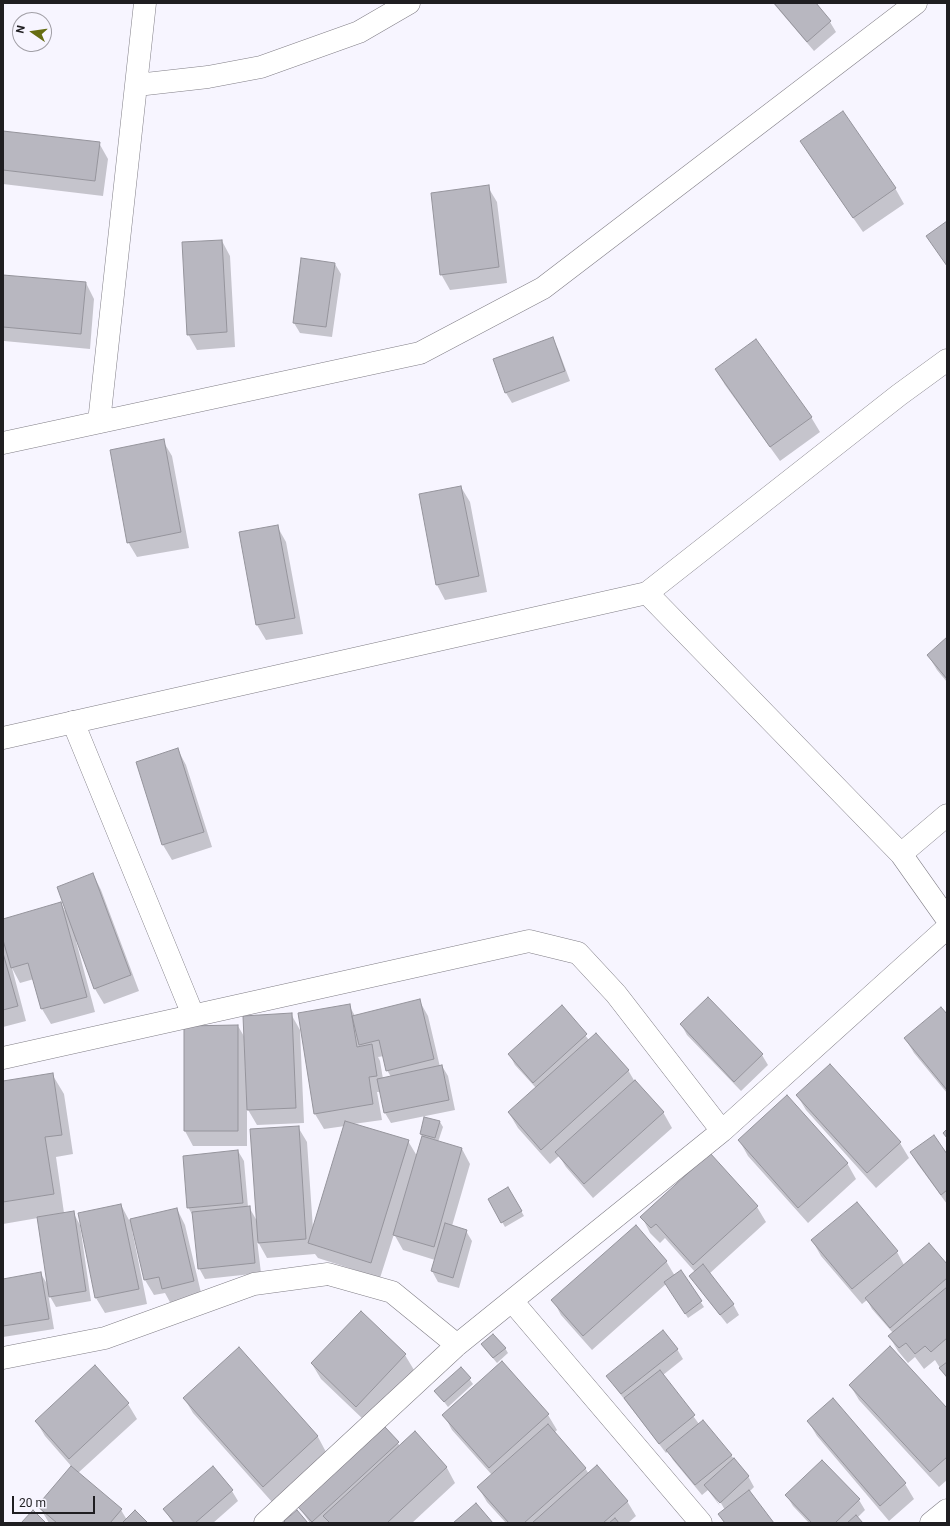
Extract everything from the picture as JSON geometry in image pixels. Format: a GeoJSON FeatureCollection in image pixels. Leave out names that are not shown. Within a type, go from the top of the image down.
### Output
{"type":"FeatureCollection","features":[{"type":"Feature","properties":{"kind":"street"},"geometry":{"type":"LineString","coordinates":[[99,422],[145,3]]}},
{"type":"Feature","properties":{"kind":"street"},"geometry":{"type":"LineString","coordinates":[[137,85],[208,77],[261,67],[359,32],[409,3]]}},
{"type":"Feature","properties":{"kind":"street"},"geometry":{"type":"LineString","coordinates":[[3,443],[420,353],[543,288],[916,3]]}},
{"type":"Feature","properties":{"kind":"street"},"geometry":{"type":"LineString","coordinates":[[3,738],[647,593],[947,360]]}},
{"type":"Feature","properties":{"kind":"street"},"geometry":{"type":"LineString","coordinates":[[647,593],[901,854],[947,920]]}},
{"type":"Feature","properties":{"kind":"street"},"geometry":{"type":"LineString","coordinates":[[73,722],[193,1016]]}},
{"type":"Feature","properties":{"kind":"street"},"geometry":{"type":"LineString","coordinates":[[901,854],[947,815]]}},
{"type":"Feature","properties":{"kind":"street"},"geometry":{"type":"LineString","coordinates":[[265,1523],[458,1345],[722,1131],[947,928]]}},
{"type":"Feature","properties":{"kind":"street"},"geometry":{"type":"LineString","coordinates":[[3,1058],[529,941],[578,953],[616,994],[722,1131]]}},
{"type":"Feature","properties":{"kind":"street"},"geometry":{"type":"LineString","coordinates":[[3,1358],[105,1338],[254,1284],[328,1274],[392,1292],[458,1345]]}},
{"type":"Feature","properties":{"kind":"street"},"geometry":{"type":"LineString","coordinates":[[512,1301],[701,1523]]}},
{"type":"Feature","properties":{"kind":"street"},"geometry":{"type":"LineString","coordinates":[[930,1523],[947,1510]]}},
{"type":"Feature","properties":{"kind":"building"},"geometry":{"type":"Polygon","coordinates":[[[774,3],[816,3],[831,21],[807,42],[774,3]]]}},
{"type":"Feature","properties":{"kind":"building"},"geometry":{"type":"Polygon","coordinates":[[[843,111],[896,188],[853,218],[800,141],[843,111]]]}},
{"type":"Feature","properties":{"kind":"building"},"geometry":{"type":"Polygon","coordinates":[[[3,131],[100,142],[95,181],[3,170],[3,131]]]}},
{"type":"Feature","properties":{"kind":"building"},"geometry":{"type":"Polygon","coordinates":[[[489,185],[499,267],[440,275],[431,193],[489,185]]]}},
{"type":"Feature","properties":{"kind":"building"},"geometry":{"type":"Polygon","coordinates":[[[947,221],[947,266],[926,236],[947,221]]]}},
{"type":"Feature","properties":{"kind":"building"},"geometry":{"type":"Polygon","coordinates":[[[222,240],[227,332],[187,335],[182,242],[222,240]]]}},
{"type":"Feature","properties":{"kind":"building"},"geometry":{"type":"Polygon","coordinates":[[[301,258],[335,263],[326,327],[293,323],[301,258]]]}},
{"type":"Feature","properties":{"kind":"building"},"geometry":{"type":"Polygon","coordinates":[[[3,275],[86,282],[81,334],[3,327],[3,275]]]}},
{"type":"Feature","properties":{"kind":"building"},"geometry":{"type":"Polygon","coordinates":[[[553,337],[565,371],[505,393],[493,359],[553,337]]]}},
{"type":"Feature","properties":{"kind":"building"},"geometry":{"type":"Polygon","coordinates":[[[756,339],[812,417],[770,447],[715,369],[756,339]]]}},
{"type":"Feature","properties":{"kind":"building"},"geometry":{"type":"Polygon","coordinates":[[[164,439],[181,532],[127,543],[110,450],[164,439]]]}},
{"type":"Feature","properties":{"kind":"building"},"geometry":{"type":"Polygon","coordinates":[[[461,486],[479,576],[436,585],[419,494],[461,486]]]}},
{"type":"Feature","properties":{"kind":"building"},"geometry":{"type":"Polygon","coordinates":[[[278,525],[295,618],[256,625],[239,532],[278,525]]]}},
{"type":"Feature","properties":{"kind":"building"},"geometry":{"type":"Polygon","coordinates":[[[947,637],[947,679],[927,655],[947,637]]]}},
{"type":"Feature","properties":{"kind":"building"},"geometry":{"type":"Polygon","coordinates":[[[178,748],[204,832],[162,845],[136,762],[178,748]]]}},
{"type":"Feature","properties":{"kind":"building"},"geometry":{"type":"Polygon","coordinates":[[[93,873],[131,975],[94,989],[57,887],[93,873]]]}},
{"type":"Feature","properties":{"kind":"building"},"geometry":{"type":"Polygon","coordinates":[[[61,902],[87,997],[41,1009],[28,963],[11,968],[3,940],[3,919],[61,902]]]}},
{"type":"Feature","properties":{"kind":"building"},"geometry":{"type":"Polygon","coordinates":[[[3,953],[18,1006],[3,1010],[3,953]]]}},
{"type":"Feature","properties":{"kind":"building"},"geometry":{"type":"Polygon","coordinates":[[[708,997],[763,1054],[734,1082],[680,1024],[708,997]]]}},
{"type":"Feature","properties":{"kind":"building"},"geometry":{"type":"Polygon","coordinates":[[[420,999],[434,1059],[386,1071],[379,1040],[359,1045],[352,1016],[420,999]]]}},
{"type":"Feature","properties":{"kind":"building"},"geometry":{"type":"Polygon","coordinates":[[[350,1004],[357,1047],[372,1044],[377,1076],[369,1077],[373,1104],[314,1114],[298,1013],[350,1004]]]}},
{"type":"Feature","properties":{"kind":"building"},"geometry":{"type":"Polygon","coordinates":[[[562,1005],[587,1034],[533,1083],[508,1054],[562,1005]]]}},
{"type":"Feature","properties":{"kind":"building"},"geometry":{"type":"Polygon","coordinates":[[[941,1007],[947,1014],[947,1090],[904,1038],[941,1007]]]}},
{"type":"Feature","properties":{"kind":"building"},"geometry":{"type":"Polygon","coordinates":[[[292,1013],[296,1108],[247,1110],[243,1016],[292,1013]]]}},
{"type":"Feature","properties":{"kind":"building"},"geometry":{"type":"Polygon","coordinates":[[[238,1025],[238,1131],[184,1131],[184,1026],[238,1025]]]}},
{"type":"Feature","properties":{"kind":"building"},"geometry":{"type":"Polygon","coordinates":[[[596,1033],[629,1070],[541,1150],[508,1112],[596,1033]]]}},
{"type":"Feature","properties":{"kind":"building"},"geometry":{"type":"Polygon","coordinates":[[[830,1064],[901,1142],[867,1173],[796,1095],[830,1064]]]}},
{"type":"Feature","properties":{"kind":"building"},"geometry":{"type":"Polygon","coordinates":[[[442,1065],[449,1100],[384,1113],[377,1079],[442,1065]]]}},
{"type":"Feature","properties":{"kind":"building"},"geometry":{"type":"Polygon","coordinates":[[[53,1073],[62,1135],[45,1137],[54,1194],[3,1202],[3,1081],[53,1073]]]}},
{"type":"Feature","properties":{"kind":"building"},"geometry":{"type":"Polygon","coordinates":[[[635,1080],[664,1112],[584,1184],[555,1152],[635,1080]]]}},
{"type":"Feature","properties":{"kind":"building"},"geometry":{"type":"Polygon","coordinates":[[[787,1095],[848,1163],[798,1208],[738,1140],[787,1095]]]}},
{"type":"Feature","properties":{"kind":"building"},"geometry":{"type":"Polygon","coordinates":[[[424,1117],[440,1121],[435,1138],[420,1134],[424,1117]]]}},
{"type":"Feature","properties":{"kind":"building"},"geometry":{"type":"Polygon","coordinates":[[[345,1121],[409,1140],[371,1263],[308,1243],[345,1121]]]}},
{"type":"Feature","properties":{"kind":"building"},"geometry":{"type":"Polygon","coordinates":[[[299,1126],[306,1239],[258,1243],[250,1129],[299,1126]]]}},
{"type":"Feature","properties":{"kind":"building"},"geometry":{"type":"Polygon","coordinates":[[[947,1129],[947,1138],[943,1133],[947,1129]]]}},
{"type":"Feature","properties":{"kind":"building"},"geometry":{"type":"Polygon","coordinates":[[[934,1135],[947,1154],[947,1190],[941,1195],[910,1152],[934,1135]]]}},
{"type":"Feature","properties":{"kind":"building"},"geometry":{"type":"Polygon","coordinates":[[[422,1136],[462,1148],[434,1247],[393,1235],[422,1136]]]}},
{"type":"Feature","properties":{"kind":"building"},"geometry":{"type":"Polygon","coordinates":[[[238,1150],[243,1203],[187,1208],[183,1156],[238,1150]]]}},
{"type":"Feature","properties":{"kind":"building"},"geometry":{"type":"Polygon","coordinates":[[[710,1153],[758,1206],[693,1265],[656,1224],[651,1228],[640,1217],[710,1153]]]}},
{"type":"Feature","properties":{"kind":"building"},"geometry":{"type":"Polygon","coordinates":[[[508,1187],[522,1211],[501,1223],[488,1199],[508,1187]]]}},
{"type":"Feature","properties":{"kind":"building"},"geometry":{"type":"Polygon","coordinates":[[[857,1202],[898,1251],[852,1289],[811,1240],[857,1202]]]}},
{"type":"Feature","properties":{"kind":"building"},"geometry":{"type":"Polygon","coordinates":[[[121,1204],[139,1289],[95,1298],[78,1213],[121,1204]]]}},
{"type":"Feature","properties":{"kind":"building"},"geometry":{"type":"Polygon","coordinates":[[[250,1206],[255,1263],[198,1269],[192,1212],[250,1206]]]}},
{"type":"Feature","properties":{"kind":"building"},"geometry":{"type":"Polygon","coordinates":[[[177,1208],[194,1281],[162,1289],[159,1277],[144,1280],[130,1219],[177,1208]]]}},
{"type":"Feature","properties":{"kind":"building"},"geometry":{"type":"Polygon","coordinates":[[[74,1211],[86,1291],[49,1297],[37,1217],[74,1211]]]}},
{"type":"Feature","properties":{"kind":"building"},"geometry":{"type":"Polygon","coordinates":[[[445,1223],[467,1230],[453,1278],[431,1271],[445,1223]]]}},
{"type":"Feature","properties":{"kind":"building"},"geometry":{"type":"Polygon","coordinates":[[[636,1225],[667,1261],[583,1336],[551,1300],[636,1225]]]}},
{"type":"Feature","properties":{"kind":"building"},"geometry":{"type":"Polygon","coordinates":[[[929,1243],[947,1264],[947,1278],[890,1328],[865,1298],[929,1243]]]}},
{"type":"Feature","properties":{"kind":"building"},"geometry":{"type":"Polygon","coordinates":[[[703,1264],[734,1304],[720,1315],[689,1276],[703,1264]]]}},
{"type":"Feature","properties":{"kind":"building"},"geometry":{"type":"Polygon","coordinates":[[[681,1270],[702,1301],[685,1314],[664,1282],[681,1270]]]}},
{"type":"Feature","properties":{"kind":"building"},"geometry":{"type":"Polygon","coordinates":[[[41,1272],[49,1319],[3,1326],[3,1279],[41,1272]]]}},
{"type":"Feature","properties":{"kind":"building"},"geometry":{"type":"Polygon","coordinates":[[[947,1287],[947,1338],[931,1352],[925,1346],[915,1354],[906,1343],[899,1348],[888,1336],[947,1287]]]}},
{"type":"Feature","properties":{"kind":"building"},"geometry":{"type":"Polygon","coordinates":[[[361,1311],[406,1354],[356,1407],[311,1363],[361,1311]]]}},
{"type":"Feature","properties":{"kind":"building"},"geometry":{"type":"Polygon","coordinates":[[[663,1330],[678,1349],[621,1394],[606,1376],[663,1330]]]}},
{"type":"Feature","properties":{"kind":"building"},"geometry":{"type":"Polygon","coordinates":[[[493,1334],[506,1348],[493,1358],[481,1344],[493,1334]]]}},
{"type":"Feature","properties":{"kind":"building"},"geometry":{"type":"Polygon","coordinates":[[[890,1346],[947,1408],[947,1457],[930,1472],[849,1385],[890,1346]]]}},
{"type":"Feature","properties":{"kind":"building"},"geometry":{"type":"Polygon","coordinates":[[[239,1347],[318,1436],[263,1487],[183,1398],[239,1347]]]}},
{"type":"Feature","properties":{"kind":"building"},"geometry":{"type":"Polygon","coordinates":[[[502,1361],[549,1414],[489,1468],[442,1415],[502,1361]]]}},
{"type":"Feature","properties":{"kind":"building"},"geometry":{"type":"Polygon","coordinates":[[[947,1362],[947,1377],[939,1368],[947,1362]]]}},
{"type":"Feature","properties":{"kind":"building"},"geometry":{"type":"Polygon","coordinates":[[[95,1365],[129,1403],[69,1459],[35,1421],[95,1365]]]}},
{"type":"Feature","properties":{"kind":"building"},"geometry":{"type":"Polygon","coordinates":[[[461,1367],[471,1378],[444,1402],[434,1391],[461,1367]]]}},
{"type":"Feature","properties":{"kind":"building"},"geometry":{"type":"Polygon","coordinates":[[[660,1370],[695,1415],[659,1444],[624,1398],[660,1370]]]}},
{"type":"Feature","properties":{"kind":"building"},"geometry":{"type":"Polygon","coordinates":[[[833,1398],[906,1483],[880,1506],[807,1421],[833,1398]]]}},
{"type":"Feature","properties":{"kind":"building"},"geometry":{"type":"Polygon","coordinates":[[[703,1420],[732,1455],[695,1485],[666,1450],[703,1420]]]}},
{"type":"Feature","properties":{"kind":"building"},"geometry":{"type":"Polygon","coordinates":[[[548,1424],[586,1468],[524,1523],[509,1523],[477,1487],[548,1424]]]}},
{"type":"Feature","properties":{"kind":"building"},"geometry":{"type":"Polygon","coordinates":[[[385,1427],[399,1442],[312,1522],[298,1507],[385,1427]]]}},
{"type":"Feature","properties":{"kind":"building"},"geometry":{"type":"Polygon","coordinates":[[[415,1431],[447,1467],[387,1523],[330,1523],[323,1516],[415,1431]]]}},
{"type":"Feature","properties":{"kind":"building"},"geometry":{"type":"Polygon","coordinates":[[[734,1458],[749,1476],[720,1503],[704,1485],[734,1458]]]}},
{"type":"Feature","properties":{"kind":"building"},"geometry":{"type":"Polygon","coordinates":[[[822,1460],[860,1499],[835,1523],[812,1523],[785,1495],[822,1460]]]}},
{"type":"Feature","properties":{"kind":"building"},"geometry":{"type":"Polygon","coordinates":[[[597,1465],[628,1501],[603,1523],[532,1523],[597,1465]]]}},
{"type":"Feature","properties":{"kind":"building"},"geometry":{"type":"Polygon","coordinates":[[[71,1466],[122,1509],[110,1523],[57,1523],[37,1506],[71,1466]]]}},
{"type":"Feature","properties":{"kind":"building"},"geometry":{"type":"Polygon","coordinates":[[[213,1466],[233,1490],[195,1523],[175,1523],[163,1509],[213,1466]]]}},
{"type":"Feature","properties":{"kind":"building"},"geometry":{"type":"Polygon","coordinates":[[[749,1490],[774,1523],[725,1523],[718,1514],[749,1490]]]}},
{"type":"Feature","properties":{"kind":"building"},"geometry":{"type":"Polygon","coordinates":[[[476,1503],[493,1523],[453,1523],[476,1503]]]}},
{"type":"Feature","properties":{"kind":"building"},"geometry":{"type":"Polygon","coordinates":[[[33,1510],[46,1523],[21,1523],[33,1510]]]}},
{"type":"Feature","properties":{"kind":"building"},"geometry":{"type":"Polygon","coordinates":[[[135,1510],[148,1523],[122,1523],[135,1510]]]}},
{"type":"Feature","properties":{"kind":"building"},"geometry":{"type":"Polygon","coordinates":[[[297,1510],[308,1523],[286,1523],[284,1521],[297,1510]]]}},
{"type":"Feature","properties":{"kind":"building"},"geometry":{"type":"Polygon","coordinates":[[[856,1515],[863,1523],[847,1523],[856,1515]]]}},
{"type":"Feature","properties":{"kind":"building"},"geometry":{"type":"Polygon","coordinates":[[[615,1518],[619,1523],[609,1523],[615,1518]]]}}]}
